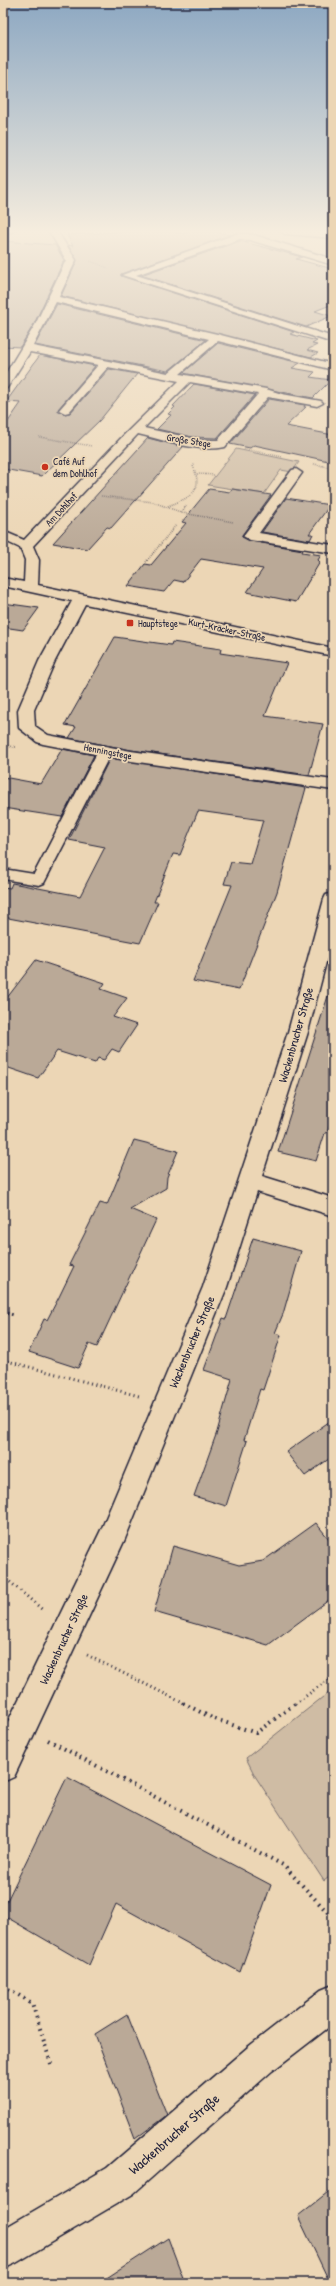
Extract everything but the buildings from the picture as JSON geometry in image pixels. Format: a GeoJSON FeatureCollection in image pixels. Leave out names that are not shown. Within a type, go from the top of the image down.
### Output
{"type":"FeatureCollection","features":[{"type":"Feature","properties":{"kind":"street"},"geometry":{"type":"LineString","coordinates":[[3,386],[33,338]]}},
{"type":"Feature","properties":{"kind":"street"},"geometry":{"type":"LineString","coordinates":[[170,377],[216,338]]}},
{"type":"Feature","properties":{"kind":"street"},"geometry":{"type":"LineString","coordinates":[[220,338],[333,367]]}},
{"type":"Feature","properties":{"kind":"street"},"geometry":{"type":"LineString","coordinates":[[28,348],[104,365],[170,377],[188,378],[317,403]]}},
{"type":"Feature","properties":{"kind":"street"},"geometry":{"type":"LineString","coordinates":[[65,410],[104,365]]}},
{"type":"Feature","properties":{"kind":"street"},"geometry":{"type":"LineString","coordinates":[[132,434],[188,378]]}},
{"type":"Feature","properties":{"kind":"street","name":"Große Stege"},"geometry":{"type":"LineString","coordinates":[[132,434],[201,444],[218,444],[266,392]]}},
{"type":"Feature","properties":{"kind":"street","name":"Am Dohlhof"},"geometry":{"type":"LineString","coordinates":[[26,546],[132,434]]}},
{"type":"Feature","properties":{"kind":"street"},"geometry":{"type":"LineString","coordinates":[[296,473],[250,536],[333,549]]}},
{"type":"Feature","properties":{"kind":"street"},"geometry":{"type":"LineString","coordinates":[[3,535],[26,546],[32,560],[31,588]]}},
{"type":"Feature","properties":{"kind":"street","name":"Kurt-Kräcker-Straße"},"geometry":{"type":"LineString","coordinates":[[3,582],[333,652]]}},
{"type":"Feature","properties":{"kind":"street","name":"Henningstege"},"geometry":{"type":"LineString","coordinates":[[81,598],[47,661],[26,710],[27,728],[43,739],[104,751],[333,785]]}},
{"type":"Feature","properties":{"kind":"street","name":"Wackenbrucher Straße"},"geometry":{"type":"LineString","coordinates":[[3,1766],[111,1539],[215,1287],[298,1032],[333,899]]}},
{"type":"Feature","properties":{"kind":"street"},"geometry":{"type":"LineString","coordinates":[[250,1181],[333,1208]]}},
{"type":"Feature","properties":{"kind":"street","name":"Wackenbrucher Straße"},"geometry":{"type":"LineString","coordinates":[[3,2250],[120,2181],[260,2059],[333,2002]]}},
{"type":"Feature","properties":{"kind":"lane"},"geometry":{"type":"LineString","coordinates":[[3,874],[39,880],[91,781],[104,751]]}},
{"type":"Feature","properties":{"kind":"path"},"geometry":{"type":"LineString","coordinates":[[39,437],[117,450]]}},
{"type":"Feature","properties":{"kind":"path"},"geometry":{"type":"LineString","coordinates":[[168,506],[181,501],[193,492],[198,481],[197,474],[192,466],[215,450],[218,444],[333,468]]}},
{"type":"Feature","properties":{"kind":"path"},"geometry":{"type":"LineString","coordinates":[[296,473],[306,462]]}},
{"type":"Feature","properties":{"kind":"path"},"geometry":{"type":"LineString","coordinates":[[197,474],[215,476]]}},
{"type":"Feature","properties":{"kind":"path"},"geometry":{"type":"LineString","coordinates":[[77,492],[143,500],[168,506],[181,513],[257,526]]}},
{"type":"Feature","properties":{"kind":"path"},"geometry":{"type":"LineString","coordinates":[[181,513],[187,505]]}},
{"type":"Feature","properties":{"kind":"path"},"geometry":{"type":"LineString","coordinates":[[146,562],[176,525]]}},
{"type":"Feature","properties":{"kind":"path"},"geometry":{"type":"LineString","coordinates":[[3,1360],[167,1403]]}},
{"type":"Feature","properties":{"kind":"path"},"geometry":{"type":"LineString","coordinates":[[3,1576],[42,1608],[62,1642],[212,1718],[256,1733],[333,1676]]}},
{"type":"Feature","properties":{"kind":"path"},"geometry":{"type":"LineString","coordinates":[[22,1727],[283,1865],[333,1918]]}},
{"type":"Feature","properties":{"kind":"path"},"geometry":{"type":"LineString","coordinates":[[3,1986],[32,2003],[52,2067]]}},
{"type":"Feature","properties":{"kind":"shaded area"},"geometry":{"type":"Polygon","coordinates":[[[236,449],[299,462],[292,472],[281,470],[264,494],[208,485],[236,449]]]}},
{"type":"Feature","properties":{"kind":"shaded area"},"geometry":{"type":"Polygon","coordinates":[[[333,1689],[333,1874],[324,1881],[255,1776],[246,1758],[333,1689]]]}},
{"type":"Feature","properties":{"kind":"place","name":"Café Auf dem Dohlhof"},"geometry":{"type":"Point","coordinates":[45,467]}},
{"type":"Feature","properties":{"kind":"place","name":"Hauptstege"},"geometry":{"type":"Point","coordinates":[130,623]}}]}
